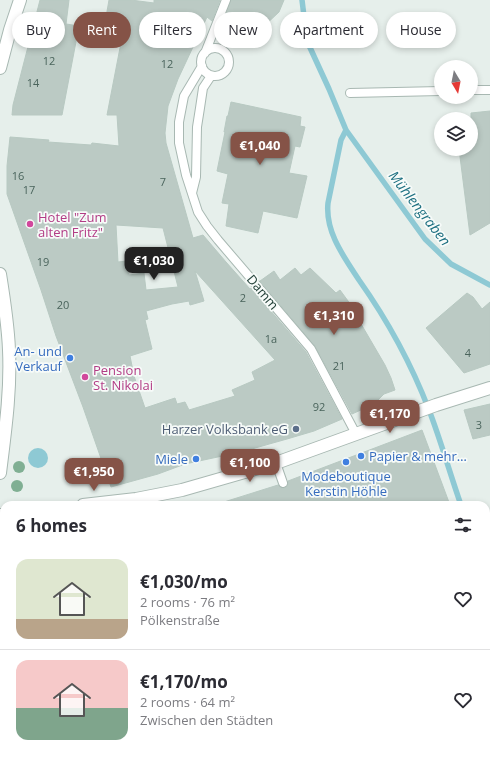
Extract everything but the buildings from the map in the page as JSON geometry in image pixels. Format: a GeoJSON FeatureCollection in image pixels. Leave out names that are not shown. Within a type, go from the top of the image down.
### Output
{"type":"FeatureCollection","features":[{"type":"Feature","properties":{"kind":"street"},"geometry":{"type":"LineString","coordinates":[[0,68],[20,0]]}},
{"type":"Feature","properties":{"kind":"street"},"geometry":{"type":"LineString","coordinates":[[0,274],[5,303],[9,351],[7,408],[0,473]]}},
{"type":"Feature","properties":{"kind":"street"},"geometry":{"type":"LineString","coordinates":[[140,501],[276,463],[436,405],[490,388]]}},
{"type":"Feature","properties":{"kind":"lane"},"geometry":{"type":"LineString","coordinates":[[204,53],[208,50],[217,48],[222,49],[228,56],[229,65],[227,70],[220,75],[211,76],[204,70],[201,61],[204,53],[226,0]]}},
{"type":"Feature","properties":{"kind":"lane","name":"Damm"},"geometry":{"type":"LineString","coordinates":[[202,66],[184,96],[179,122],[180,153],[198,212],[207,226],[311,349],[356,434]]}},
{"type":"Feature","properties":{"kind":"lane"},"geometry":{"type":"LineString","coordinates":[[192,194],[196,177],[197,127],[203,88],[211,76]]}},
{"type":"Feature","properties":{"kind":"lane"},"geometry":{"type":"LineString","coordinates":[[478,90],[490,90]]}},
{"type":"Feature","properties":{"kind":"lane"},"geometry":{"type":"LineString","coordinates":[[350,94],[434,91]]}},
{"type":"Feature","properties":{"kind":"lane"},"geometry":{"type":"LineString","coordinates":[[276,463],[283,483]]}},
{"type":"Feature","properties":{"kind":"water"},"geometry":{"type":"Polygon","coordinates":[[[38,448],[45,451],[48,458],[45,465],[38,468],[31,465],[28,458],[31,451],[38,448]]]}},
{"type":"Feature","properties":{"kind":"waterway","name":"Mühlengraben"},"geometry":{"type":"LineString","coordinates":[[302,0],[307,41],[346,130],[425,239],[451,264],[490,285]]}},
{"type":"Feature","properties":{"kind":"waterway"},"geometry":{"type":"LineString","coordinates":[[346,130],[341,140],[328,203],[329,224],[337,244],[347,262],[370,295],[407,359],[433,422],[460,501]]}},
{"type":"Feature","properties":{"kind":"place","name":"Hotel \"Zum alten Fritz\""},"geometry":{"type":"Point","coordinates":[30,224]}},
{"type":"Feature","properties":{"kind":"place","name":"An- und Verkauf"},"geometry":{"type":"Point","coordinates":[70,358]}},
{"type":"Feature","properties":{"kind":"place","name":"Pension St. Nikolai"},"geometry":{"type":"Point","coordinates":[85,377]}},
{"type":"Feature","properties":{"kind":"place","name":"Harzer Volksbank eG"},"geometry":{"type":"Point","coordinates":[296,429]}},
{"type":"Feature","properties":{"kind":"place","name":"Papier & mehr…"},"geometry":{"type":"Point","coordinates":[361,456]}},
{"type":"Feature","properties":{"kind":"place","name":"Miele"},"geometry":{"type":"Point","coordinates":[196,459]}},
{"type":"Feature","properties":{"kind":"place","name":"Modeboutique Kerstin Höhle"},"geometry":{"type":"Point","coordinates":[346,462]}}]}
